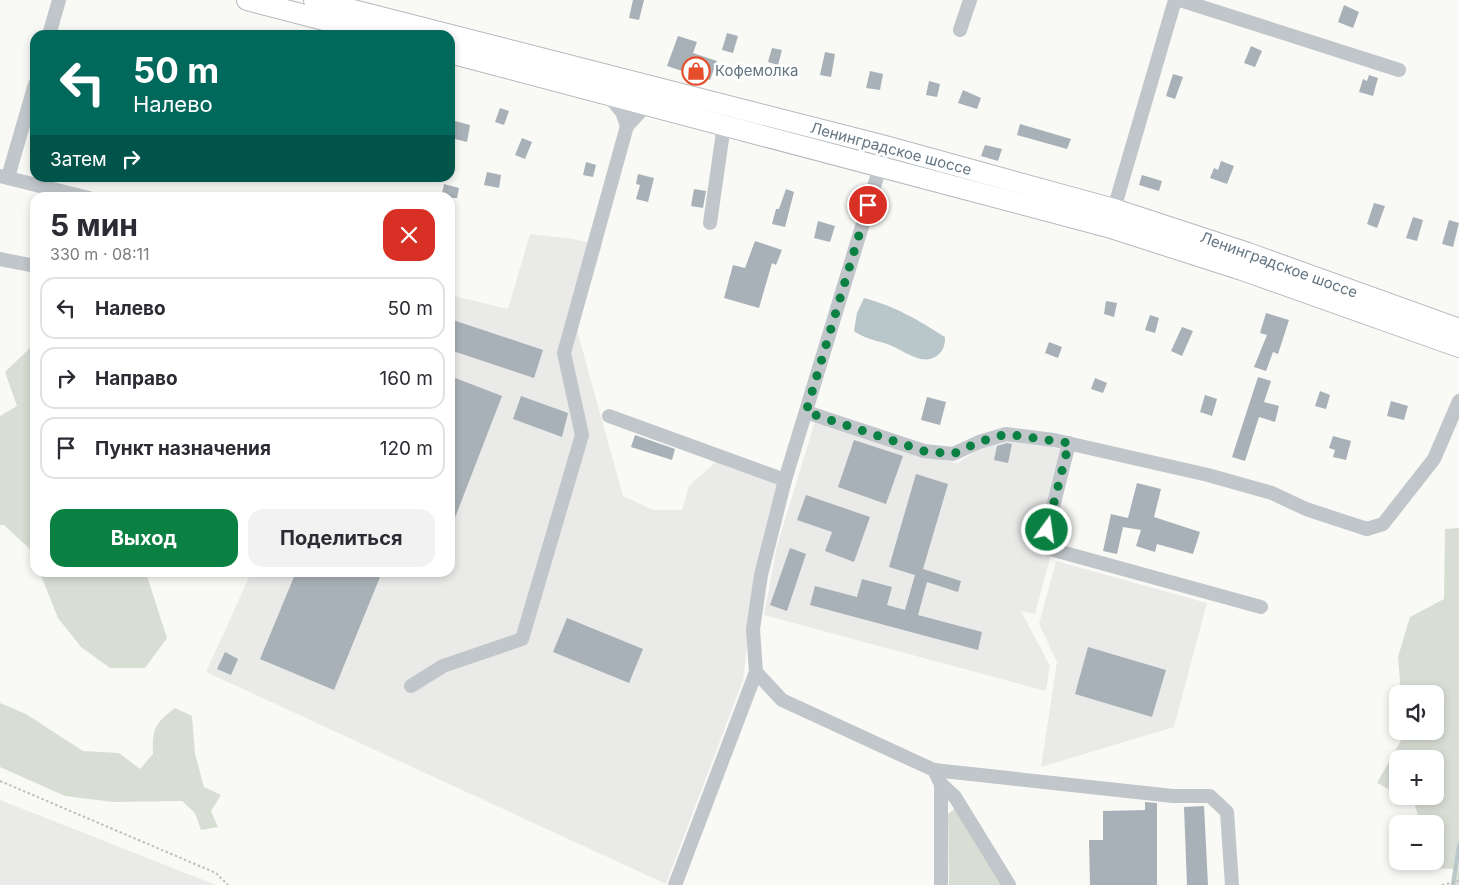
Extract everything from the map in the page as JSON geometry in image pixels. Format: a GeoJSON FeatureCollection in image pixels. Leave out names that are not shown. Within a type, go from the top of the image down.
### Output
{"type":"FeatureCollection","features":[{"type":"Feature","properties":{"kind":"highway"},"geometry":{"type":"LineString","coordinates":[[247,0],[363,30]]}},
{"type":"Feature","properties":{"kind":"highway","name":"Ленинградское шоссе"},"geometry":{"type":"LineString","coordinates":[[314,0],[431,30]]}},
{"type":"Feature","properties":{"kind":"highway","name":"Ленинградское шоссе"},"geometry":{"type":"LineString","coordinates":[[455,36],[885,146],[1114,209],[1248,253],[1459,329]]}},
{"type":"Feature","properties":{"kind":"highway","name":"Ленинградское шоссе"},"geometry":{"type":"LineString","coordinates":[[455,54],[1108,227],[1242,270],[1459,347]]}},
{"type":"Feature","properties":{"kind":"street"},"geometry":{"type":"LineString","coordinates":[[50,30],[59,0]]}},
{"type":"Feature","properties":{"kind":"street"},"geometry":{"type":"LineString","coordinates":[[960,30],[970,0]]}},
{"type":"Feature","properties":{"kind":"street"},"geometry":{"type":"LineString","coordinates":[[1114,209],[1175,0]]}},
{"type":"Feature","properties":{"kind":"street"},"geometry":{"type":"LineString","coordinates":[[1180,0],[1399,70]]}},
{"type":"Feature","properties":{"kind":"street"},"geometry":{"type":"LineString","coordinates":[[608,94],[622,112],[627,126]]}},
{"type":"Feature","properties":{"kind":"street"},"geometry":{"type":"LineString","coordinates":[[30,99],[4,176],[66,192]]}},
{"type":"Feature","properties":{"kind":"street"},"geometry":{"type":"LineString","coordinates":[[411,686],[443,666],[522,639],[582,435],[564,353],[627,126],[642,110],[651,106]]}},
{"type":"Feature","properties":{"kind":"street"},"geometry":{"type":"LineString","coordinates":[[710,222],[724,126]]}},
{"type":"Feature","properties":{"kind":"street"},"geometry":{"type":"LineString","coordinates":[[675,885],[756,672],[753,629],[761,575],[785,480],[880,167]]}},
{"type":"Feature","properties":{"kind":"street"},"geometry":{"type":"LineString","coordinates":[[0,259],[30,265]]}},
{"type":"Feature","properties":{"kind":"street"},"geometry":{"type":"LineString","coordinates":[[806,412],[924,451],[953,454],[979,442],[1006,434],[1069,443],[1208,475],[1272,493],[1306,509],[1367,529],[1383,524],[1434,460],[1459,401]]}},
{"type":"Feature","properties":{"kind":"street"},"geometry":{"type":"LineString","coordinates":[[609,416],[785,480]]}},
{"type":"Feature","properties":{"kind":"street"},"geometry":{"type":"LineString","coordinates":[[1069,443],[1043,547],[1261,607]]}},
{"type":"Feature","properties":{"kind":"street"},"geometry":{"type":"LineString","coordinates":[[756,672],[782,700],[934,770],[1173,796],[1210,796],[1227,812],[1232,885]]}},
{"type":"Feature","properties":{"kind":"street"},"geometry":{"type":"LineString","coordinates":[[934,770],[941,784],[955,797],[1010,885]]}},
{"type":"Feature","properties":{"kind":"street"},"geometry":{"type":"LineString","coordinates":[[941,784],[941,885]]}},
{"type":"Feature","properties":{"kind":"path"},"geometry":{"type":"LineString","coordinates":[[0,782],[216,873],[228,885]]}},
{"type":"Feature","properties":{"kind":"path"},"geometry":{"type":"LineString","coordinates":[[1442,885],[1459,881]]}},
{"type":"Feature","properties":{"kind":"shaded area"},"geometry":{"type":"Polygon","coordinates":[[[530,234],[573,239],[602,245],[577,330],[623,496],[653,510],[682,510],[689,486],[716,462],[777,483],[756,570],[743,680],[666,884],[206,672],[249,577],[455,577],[455,296],[508,309],[530,234]]]}},
{"type":"Feature","properties":{"kind":"shaded area"},"geometry":{"type":"Polygon","coordinates":[[[864,298],[906,314],[945,337],[942,351],[932,358],[919,359],[893,346],[858,334],[854,331],[857,313],[864,298]]]}},
{"type":"Feature","properties":{"kind":"shaded area"},"geometry":{"type":"Polygon","coordinates":[[[30,348],[30,549],[4,525],[0,525],[0,416],[17,406],[5,372],[30,348]]]}},
{"type":"Feature","properties":{"kind":"shaded area"},"geometry":{"type":"Polygon","coordinates":[[[815,421],[919,456],[957,463],[996,439],[1033,441],[1065,451],[1039,550],[1051,554],[1035,614],[1021,611],[1050,666],[1046,691],[764,615],[777,546],[815,421]]]}},
{"type":"Feature","properties":{"kind":"shaded area"},"geometry":{"type":"Polygon","coordinates":[[[1459,528],[1459,885],[1451,885],[1453,869],[1444,868],[1444,815],[1418,815],[1415,805],[1444,805],[1444,750],[1396,750],[1401,740],[1444,740],[1444,685],[1400,685],[1398,657],[1410,617],[1444,599],[1445,529],[1459,528]]]}},
{"type":"Feature","properties":{"kind":"shaded area"},"geometry":{"type":"Polygon","coordinates":[[[1056,561],[1207,603],[1174,727],[1041,767],[1057,662],[1039,624],[1056,561]]]}},
{"type":"Feature","properties":{"kind":"shaded area"},"geometry":{"type":"Polygon","coordinates":[[[42,577],[147,577],[167,638],[145,668],[110,668],[81,647],[58,618],[42,577]]]}},
{"type":"Feature","properties":{"kind":"shaded area"},"geometry":{"type":"Polygon","coordinates":[[[0,703],[26,714],[83,751],[119,753],[140,769],[153,754],[154,732],[163,718],[175,708],[192,716],[195,754],[204,787],[221,795],[211,811],[218,827],[201,830],[195,813],[182,801],[113,802],[65,796],[0,767],[0,703]]]}},
{"type":"Feature","properties":{"kind":"shaded area"},"geometry":{"type":"Polygon","coordinates":[[[1389,762],[1389,789],[1377,783],[1389,762]]]}},
{"type":"Feature","properties":{"kind":"shaded area"},"geometry":{"type":"Polygon","coordinates":[[[0,800],[216,885],[0,885],[0,800]]]}},
{"type":"Feature","properties":{"kind":"shaded area"},"geometry":{"type":"Polygon","coordinates":[[[957,807],[1003,885],[949,885],[948,814],[957,807]]]}},
{"type":"Feature","properties":{"kind":"building"},"geometry":{"type":"Polygon","coordinates":[[[633,0],[644,0],[639,20],[629,18],[633,0]]]}},
{"type":"Feature","properties":{"kind":"building"},"geometry":{"type":"Polygon","coordinates":[[[1344,5],[1359,12],[1353,28],[1338,22],[1344,5]]]}},
{"type":"Feature","properties":{"kind":"building"},"geometry":{"type":"Polygon","coordinates":[[[727,33],[738,36],[733,53],[722,50],[727,33]]]}},
{"type":"Feature","properties":{"kind":"building"},"geometry":{"type":"Polygon","coordinates":[[[678,36],[697,42],[693,53],[717,61],[710,80],[667,66],[678,36]]]}},
{"type":"Feature","properties":{"kind":"building"},"geometry":{"type":"Polygon","coordinates":[[[1251,46],[1262,51],[1255,67],[1244,63],[1251,46]]]}},
{"type":"Feature","properties":{"kind":"building"},"geometry":{"type":"Polygon","coordinates":[[[772,48],[782,50],[778,65],[768,62],[772,48]]]}},
{"type":"Feature","properties":{"kind":"building"},"geometry":{"type":"Polygon","coordinates":[[[825,52],[835,54],[831,77],[820,75],[825,52]]]}},
{"type":"Feature","properties":{"kind":"building"},"geometry":{"type":"Polygon","coordinates":[[[870,71],[883,74],[880,90],[866,88],[870,71]]]}},
{"type":"Feature","properties":{"kind":"building"},"geometry":{"type":"Polygon","coordinates":[[[1173,74],[1183,77],[1175,99],[1166,96],[1173,74]]]}},
{"type":"Feature","properties":{"kind":"building"},"geometry":{"type":"Polygon","coordinates":[[[1369,75],[1378,78],[1373,96],[1359,92],[1363,79],[1367,81],[1369,75]]]}},
{"type":"Feature","properties":{"kind":"building"},"geometry":{"type":"Polygon","coordinates":[[[929,81],[940,84],[937,97],[926,95],[929,81]]]}},
{"type":"Feature","properties":{"kind":"building"},"geometry":{"type":"Polygon","coordinates":[[[963,90],[981,98],[977,109],[958,103],[963,90]]]}},
{"type":"Feature","properties":{"kind":"building"},"geometry":{"type":"Polygon","coordinates":[[[500,108],[509,111],[504,125],[495,122],[500,108]]]}},
{"type":"Feature","properties":{"kind":"building"},"geometry":{"type":"Polygon","coordinates":[[[455,121],[470,125],[467,142],[455,139],[455,121]]]}},
{"type":"Feature","properties":{"kind":"building"},"geometry":{"type":"Polygon","coordinates":[[[1020,124],[1071,139],[1067,149],[1017,135],[1020,124]]]}},
{"type":"Feature","properties":{"kind":"building"},"geometry":{"type":"Polygon","coordinates":[[[522,138],[532,142],[525,159],[515,155],[522,138]]]}},
{"type":"Feature","properties":{"kind":"building"},"geometry":{"type":"Polygon","coordinates":[[[985,145],[1002,149],[998,161],[981,156],[985,145]]]}},
{"type":"Feature","properties":{"kind":"building"},"geometry":{"type":"Polygon","coordinates":[[[1221,161],[1234,166],[1227,184],[1210,178],[1214,168],[1218,170],[1221,161]]]}},
{"type":"Feature","properties":{"kind":"building"},"geometry":{"type":"Polygon","coordinates":[[[586,162],[596,165],[593,177],[583,175],[586,162]]]}},
{"type":"Feature","properties":{"kind":"building"},"geometry":{"type":"Polygon","coordinates":[[[487,172],[501,175],[499,188],[484,185],[487,172]]]}},
{"type":"Feature","properties":{"kind":"building"},"geometry":{"type":"Polygon","coordinates":[[[638,174],[654,178],[648,202],[636,199],[640,185],[636,184],[638,174]]]}},
{"type":"Feature","properties":{"kind":"building"},"geometry":{"type":"Polygon","coordinates":[[[1142,175],[1162,181],[1159,191],[1139,185],[1142,175]]]}},
{"type":"Feature","properties":{"kind":"building"},"geometry":{"type":"Polygon","coordinates":[[[444,184],[459,188],[457,198],[455,198],[455,192],[442,192],[444,184]]]}},
{"type":"Feature","properties":{"kind":"building"},"geometry":{"type":"Polygon","coordinates":[[[694,189],[706,191],[703,208],[691,206],[694,189]]]}},
{"type":"Feature","properties":{"kind":"building"},"geometry":{"type":"Polygon","coordinates":[[[786,189],[794,192],[785,227],[772,224],[776,209],[779,209],[786,189]]]}},
{"type":"Feature","properties":{"kind":"building"},"geometry":{"type":"Polygon","coordinates":[[[1374,203],[1385,206],[1377,228],[1367,224],[1374,203]]]}},
{"type":"Feature","properties":{"kind":"building"},"geometry":{"type":"Polygon","coordinates":[[[1413,217],[1423,220],[1417,241],[1406,238],[1413,217]]]}},
{"type":"Feature","properties":{"kind":"building"},"geometry":{"type":"Polygon","coordinates":[[[1449,220],[1459,223],[1453,247],[1442,244],[1449,220]]]}},
{"type":"Feature","properties":{"kind":"building"},"geometry":{"type":"Polygon","coordinates":[[[818,221],[835,226],[830,242],[814,238],[818,221]]]}},
{"type":"Feature","properties":{"kind":"building"},"geometry":{"type":"Polygon","coordinates":[[[755,241],[782,250],[776,265],[772,263],[759,308],[724,298],[733,265],[745,268],[755,241]]]}},
{"type":"Feature","properties":{"kind":"building"},"geometry":{"type":"Polygon","coordinates":[[[1106,301],[1117,303],[1114,317],[1104,314],[1106,301]]]}},
{"type":"Feature","properties":{"kind":"building"},"geometry":{"type":"Polygon","coordinates":[[[1266,313],[1289,320],[1278,354],[1273,352],[1266,371],[1254,367],[1267,335],[1260,333],[1266,313]]]}},
{"type":"Feature","properties":{"kind":"building"},"geometry":{"type":"Polygon","coordinates":[[[1150,315],[1159,318],[1155,333],[1145,330],[1150,315]]]}},
{"type":"Feature","properties":{"kind":"building"},"geometry":{"type":"Polygon","coordinates":[[[455,321],[543,350],[534,378],[455,352],[455,321]]]}},
{"type":"Feature","properties":{"kind":"building"},"geometry":{"type":"Polygon","coordinates":[[[1182,327],[1193,331],[1182,356],[1171,351],[1182,327]]]}},
{"type":"Feature","properties":{"kind":"building"},"geometry":{"type":"Polygon","coordinates":[[[1049,342],[1062,347],[1058,358],[1045,353],[1049,342]]]}},
{"type":"Feature","properties":{"kind":"building"},"geometry":{"type":"Polygon","coordinates":[[[1258,377],[1271,381],[1264,402],[1279,406],[1275,422],[1259,417],[1245,461],[1232,457],[1258,377]]]}},
{"type":"Feature","properties":{"kind":"building"},"geometry":{"type":"Polygon","coordinates":[[[455,378],[502,396],[455,518],[455,378]]]}},
{"type":"Feature","properties":{"kind":"building"},"geometry":{"type":"Polygon","coordinates":[[[1095,378],[1107,383],[1103,393],[1091,389],[1095,378]]]}},
{"type":"Feature","properties":{"kind":"building"},"geometry":{"type":"Polygon","coordinates":[[[1320,391],[1330,395],[1326,409],[1315,406],[1320,391]]]}},
{"type":"Feature","properties":{"kind":"building"},"geometry":{"type":"Polygon","coordinates":[[[1205,395],[1217,399],[1212,416],[1200,412],[1205,395]]]}},
{"type":"Feature","properties":{"kind":"building"},"geometry":{"type":"Polygon","coordinates":[[[521,396],[568,413],[562,437],[513,419],[521,396]]]}},
{"type":"Feature","properties":{"kind":"building"},"geometry":{"type":"Polygon","coordinates":[[[927,397],[946,402],[940,425],[921,420],[927,397]]]}},
{"type":"Feature","properties":{"kind":"building"},"geometry":{"type":"Polygon","coordinates":[[[1391,401],[1408,406],[1404,420],[1387,416],[1391,401]]]}},
{"type":"Feature","properties":{"kind":"building"},"geometry":{"type":"Polygon","coordinates":[[[635,435],[675,449],[672,460],[631,447],[635,435]]]}},
{"type":"Feature","properties":{"kind":"building"},"geometry":{"type":"Polygon","coordinates":[[[1333,436],[1351,441],[1346,460],[1333,457],[1335,450],[1329,448],[1333,436]]]}},
{"type":"Feature","properties":{"kind":"building"},"geometry":{"type":"Polygon","coordinates":[[[854,440],[903,456],[886,504],[838,487],[854,440]]]}},
{"type":"Feature","properties":{"kind":"building"},"geometry":{"type":"Polygon","coordinates":[[[1007,443],[1012,444],[1008,463],[994,460],[997,446],[1007,443]]]}},
{"type":"Feature","properties":{"kind":"building"},"geometry":{"type":"Polygon","coordinates":[[[916,474],[948,484],[923,569],[961,581],[958,592],[927,582],[918,615],[982,632],[978,650],[810,605],[815,586],[857,597],[862,579],[892,587],[887,605],[905,610],[915,575],[889,567],[916,474]]]}},
{"type":"Feature","properties":{"kind":"building"},"geometry":{"type":"Polygon","coordinates":[[[1137,483],[1161,489],[1154,517],[1200,532],[1193,554],[1157,544],[1155,552],[1136,546],[1141,530],[1123,527],[1117,554],[1103,551],[1111,514],[1128,518],[1137,483]]]}},
{"type":"Feature","properties":{"kind":"building"},"geometry":{"type":"Polygon","coordinates":[[[806,495],[870,517],[854,562],[825,551],[832,532],[797,520],[806,495]]]}},
{"type":"Feature","properties":{"kind":"building"},"geometry":{"type":"Polygon","coordinates":[[[790,548],[806,554],[787,611],[770,605],[790,548]]]}},
{"type":"Feature","properties":{"kind":"building"},"geometry":{"type":"Polygon","coordinates":[[[294,577],[380,577],[334,690],[260,659],[294,577]]]}},
{"type":"Feature","properties":{"kind":"building"},"geometry":{"type":"Polygon","coordinates":[[[567,618],[643,649],[629,683],[553,652],[567,618]]]}},
{"type":"Feature","properties":{"kind":"building"},"geometry":{"type":"Polygon","coordinates":[[[1088,647],[1166,670],[1152,717],[1075,694],[1088,647]]]}},
{"type":"Feature","properties":{"kind":"building"},"geometry":{"type":"Polygon","coordinates":[[[225,652],[238,659],[231,675],[217,669],[225,652]]]}},
{"type":"Feature","properties":{"kind":"building"},"geometry":{"type":"Polygon","coordinates":[[[1145,802],[1157,803],[1157,885],[1090,885],[1089,840],[1103,840],[1103,811],[1145,810],[1145,802]]]}},
{"type":"Feature","properties":{"kind":"building"},"geometry":{"type":"Polygon","coordinates":[[[1204,806],[1208,885],[1187,885],[1184,807],[1204,806]]]}},
{"type":"Feature","properties":{"kind":"waterway"},"geometry":{"type":"LineString","coordinates":[[1453,885],[1459,845]]}},
{"type":"Feature","properties":{"kind":"place","name":"Кофемолка"},"geometry":{"type":"Point","coordinates":[696,71]}},
{"type":"Feature","properties":{"kind":"route"},"geometry":{"type":"LineString","coordinates":[[868,205],[806,412],[924,451],[953,454],[979,442],[1006,434],[1069,443],[1047,530]]}}]}
